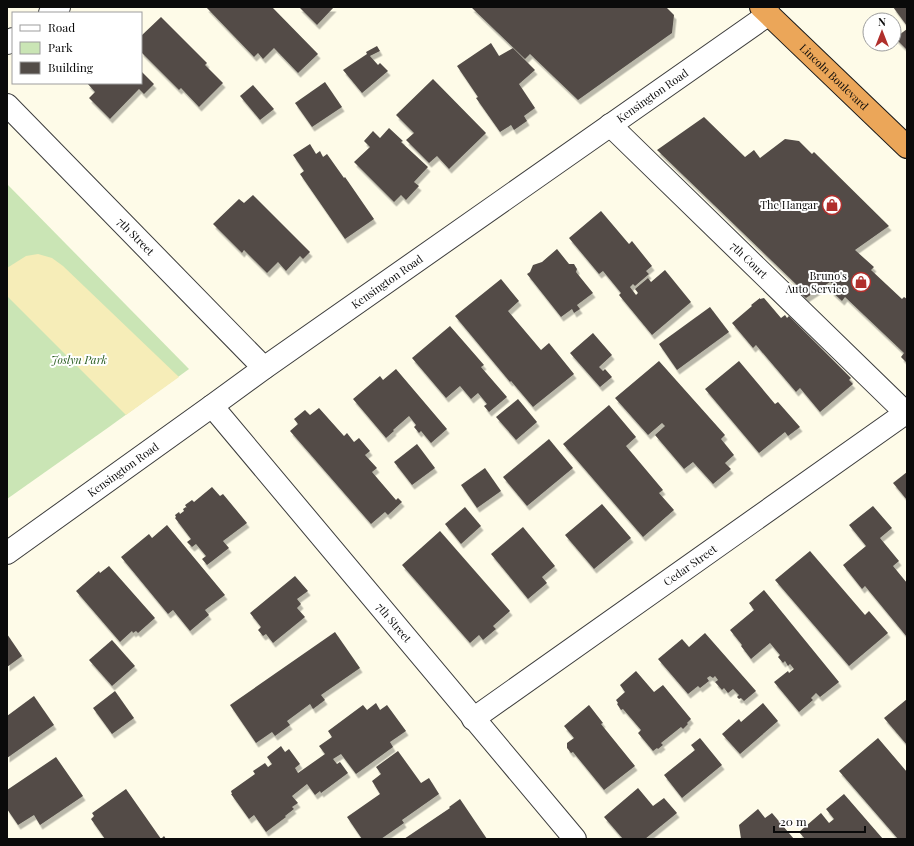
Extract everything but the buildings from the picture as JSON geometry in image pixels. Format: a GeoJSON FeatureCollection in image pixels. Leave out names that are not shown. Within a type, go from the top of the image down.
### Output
{"type":"FeatureCollection","features":[{"type":"Feature","properties":{"kind":"highway","name":"Lincoln Boulevard"},"geometry":{"type":"LineString","coordinates":[[765,10],[907,147]]}},
{"type":"Feature","properties":{"kind":"street","name":"Kensington Road"},"geometry":{"type":"LineString","coordinates":[[7,553],[264,368],[610,125],[765,10]]}},
{"type":"Feature","properties":{"kind":"street","name":"7th Street"},"geometry":{"type":"LineString","coordinates":[[7,105],[264,368]]}},
{"type":"Feature","properties":{"kind":"street","name":"7th Court"},"geometry":{"type":"LineString","coordinates":[[610,125],[907,413]]}},
{"type":"Feature","properties":{"kind":"street","name":"7th Street"},"geometry":{"type":"LineString","coordinates":[[212,406],[575,839]]}},
{"type":"Feature","properties":{"kind":"street","name":"Cedar Street"},"geometry":{"type":"LineString","coordinates":[[473,719],[907,413]]}},
{"type":"Feature","properties":{"kind":"green space","name":"Joslyn Park"},"geometry":{"type":"Polygon","coordinates":[[[7,184],[189,369],[7,499],[7,184]]]}},
{"type":"Feature","properties":{"kind":"sand"},"geometry":{"type":"Polygon","coordinates":[[[38,254],[52,258],[63,266],[179,377],[126,415],[7,296],[7,268],[26,256],[38,254]]]}},
{"type":"Feature","properties":{"kind":"place","name":"The Hangar"},"geometry":{"type":"Point","coordinates":[832,205]}},
{"type":"Feature","properties":{"kind":"place","name":"Bruno's Auto Service"},"geometry":{"type":"Point","coordinates":[861,282]}}]}
